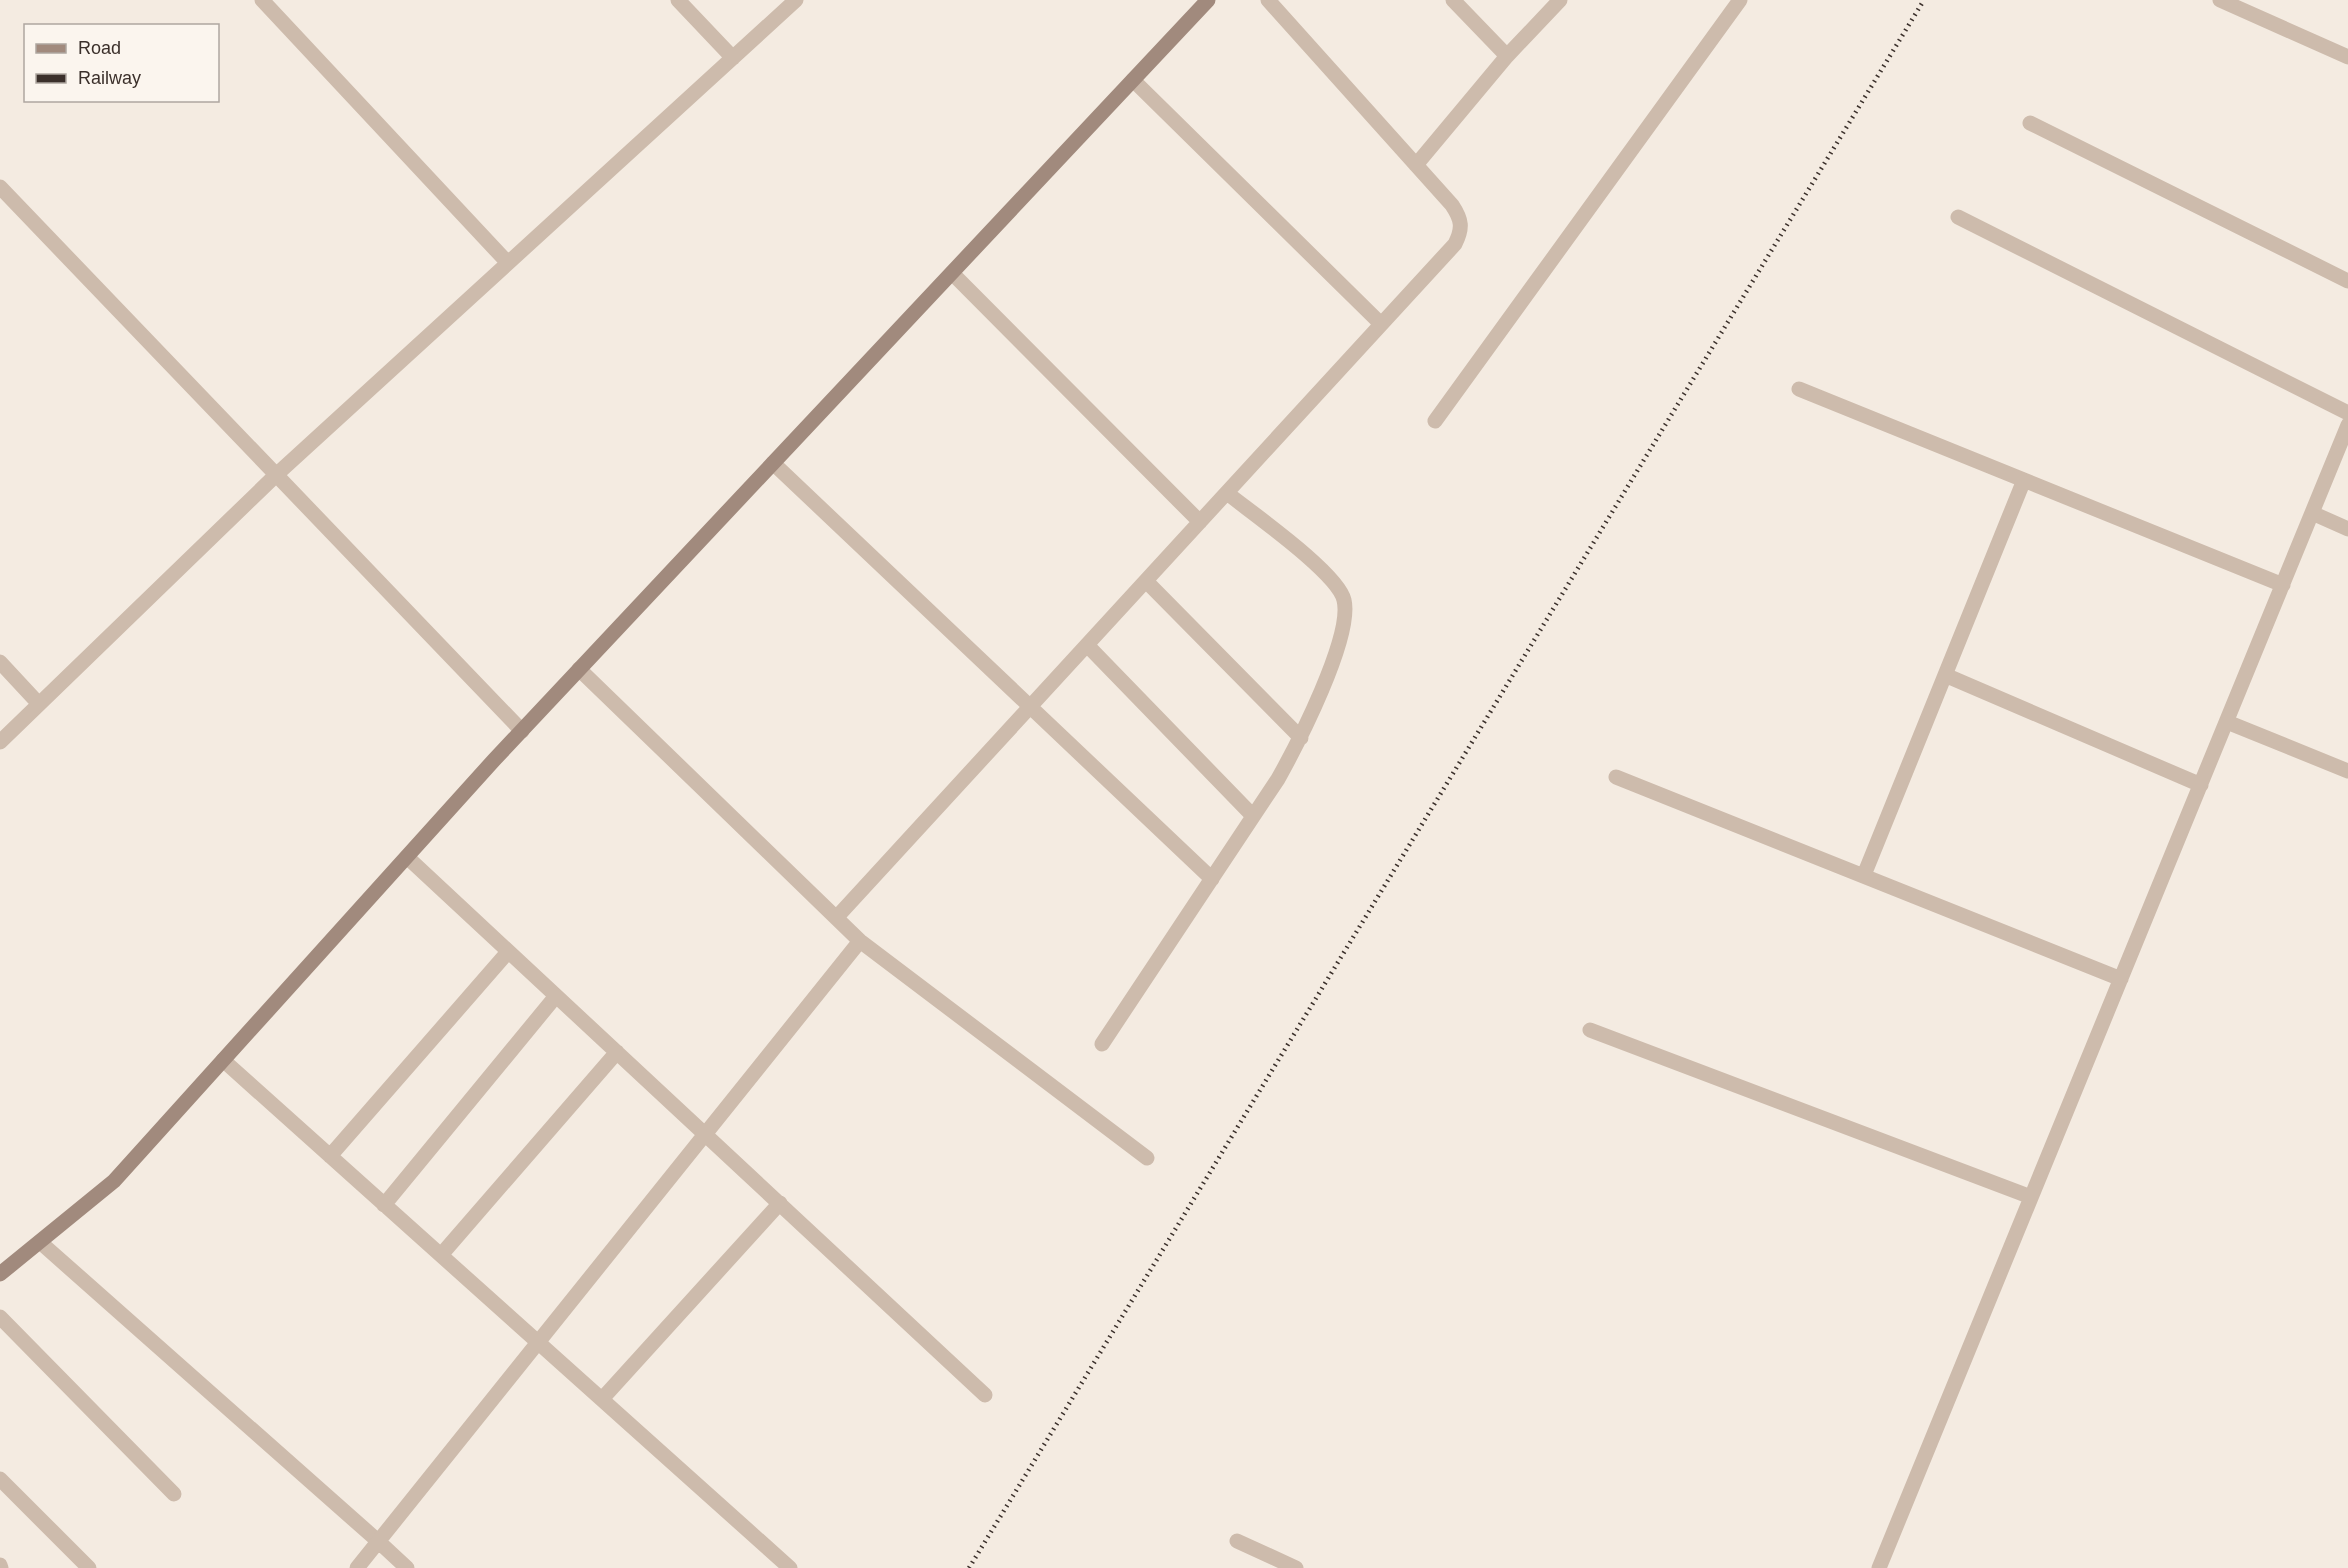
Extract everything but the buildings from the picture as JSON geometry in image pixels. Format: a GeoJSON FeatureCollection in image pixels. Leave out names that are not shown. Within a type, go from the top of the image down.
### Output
{"type":"FeatureCollection","features":[{"type":"Feature","properties":{"kind":"main road"},"geometry":{"type":"LineString","coordinates":[[0,1274],[114,1181],[579,669],[1208,0]]}},
{"type":"Feature","properties":{"kind":"street"},"geometry":{"type":"LineString","coordinates":[[262,0],[508,263]]}},
{"type":"Feature","properties":{"kind":"street"},"geometry":{"type":"LineString","coordinates":[[678,0],[733,58]]}},
{"type":"Feature","properties":{"kind":"street"},"geometry":{"type":"LineString","coordinates":[[0,742],[276,475],[796,0]]}},
{"type":"Feature","properties":{"kind":"street"},"geometry":{"type":"LineString","coordinates":[[836,918],[1455,244],[1461,232],[1462,220],[1452,205],[1268,0]]}},
{"type":"Feature","properties":{"kind":"street"},"geometry":{"type":"LineString","coordinates":[[1453,0],[1507,56]]}},
{"type":"Feature","properties":{"kind":"street"},"geometry":{"type":"LineString","coordinates":[[1416,165],[1507,56],[1560,0]]}},
{"type":"Feature","properties":{"kind":"street"},"geometry":{"type":"LineString","coordinates":[[1435,422],[1740,0]]}},
{"type":"Feature","properties":{"kind":"street"},"geometry":{"type":"LineString","coordinates":[[2220,0],[2348,57]]}},
{"type":"Feature","properties":{"kind":"street"},"geometry":{"type":"LineString","coordinates":[[1133,80],[1382,324]]}},
{"type":"Feature","properties":{"kind":"street"},"geometry":{"type":"LineString","coordinates":[[2030,123],[2348,281]]}},
{"type":"Feature","properties":{"kind":"street"},"geometry":{"type":"LineString","coordinates":[[0,187],[522,731]]}},
{"type":"Feature","properties":{"kind":"street"},"geometry":{"type":"LineString","coordinates":[[1958,217],[2348,413]]}},
{"type":"Feature","properties":{"kind":"street"},"geometry":{"type":"LineString","coordinates":[[952,273],[1200,522]]}},
{"type":"Feature","properties":{"kind":"street"},"geometry":{"type":"LineString","coordinates":[[1799,389],[2283,585]]}},
{"type":"Feature","properties":{"kind":"street"},"geometry":{"type":"LineString","coordinates":[[1879,1568],[2348,425]]}},
{"type":"Feature","properties":{"kind":"street"},"geometry":{"type":"LineString","coordinates":[[773,463],[1212,879]]}},
{"type":"Feature","properties":{"kind":"street"},"geometry":{"type":"LineString","coordinates":[[1864,875],[2024,480]]}},
{"type":"Feature","properties":{"kind":"street"},"geometry":{"type":"LineString","coordinates":[[1102,1044],[1253,816],[1301,738],[1333,662],[1344,621],[1344,599],[1326,574],[1227,493]]}},
{"type":"Feature","properties":{"kind":"street"},"geometry":{"type":"LineString","coordinates":[[2312,513],[2348,529]]}},
{"type":"Feature","properties":{"kind":"street"},"geometry":{"type":"LineString","coordinates":[[1146,581],[1301,738]]}},
{"type":"Feature","properties":{"kind":"street"},"geometry":{"type":"LineString","coordinates":[[1087,645],[1253,816]]}},
{"type":"Feature","properties":{"kind":"street"},"geometry":{"type":"LineString","coordinates":[[0,662],[39,704]]}},
{"type":"Feature","properties":{"kind":"street"},"geometry":{"type":"LineString","coordinates":[[579,669],[860,940],[1147,1158]]}},
{"type":"Feature","properties":{"kind":"street"},"geometry":{"type":"LineString","coordinates":[[1945,675],[2201,785]]}},
{"type":"Feature","properties":{"kind":"street"},"geometry":{"type":"LineString","coordinates":[[2227,722],[2348,771]]}},
{"type":"Feature","properties":{"kind":"street"},"geometry":{"type":"LineString","coordinates":[[1616,777],[2121,979]]}},
{"type":"Feature","properties":{"kind":"street"},"geometry":{"type":"LineString","coordinates":[[407,857],[984,1395]]}},
{"type":"Feature","properties":{"kind":"street"},"geometry":{"type":"LineString","coordinates":[[357,1568],[860,940]]}},
{"type":"Feature","properties":{"kind":"street"},"geometry":{"type":"LineString","coordinates":[[330,1156],[508,952]]}},
{"type":"Feature","properties":{"kind":"street"},"geometry":{"type":"LineString","coordinates":[[384,1205],[556,996]]}},
{"type":"Feature","properties":{"kind":"street"},"geometry":{"type":"LineString","coordinates":[[1590,1030],[2031,1197]]}},
{"type":"Feature","properties":{"kind":"street"},"geometry":{"type":"LineString","coordinates":[[441,1255],[617,1052]]}},
{"type":"Feature","properties":{"kind":"street"},"geometry":{"type":"LineString","coordinates":[[224,1060],[790,1568]]}},
{"type":"Feature","properties":{"kind":"street"},"geometry":{"type":"LineString","coordinates":[[602,1399],[780,1203]]}},
{"type":"Feature","properties":{"kind":"street"},"geometry":{"type":"LineString","coordinates":[[40,1242],[407,1568]]}},
{"type":"Feature","properties":{"kind":"street"},"geometry":{"type":"LineString","coordinates":[[0,1317],[174,1494]]}},
{"type":"Feature","properties":{"kind":"street"},"geometry":{"type":"LineString","coordinates":[[0,1479],[89,1568]]}},
{"type":"Feature","properties":{"kind":"street"},"geometry":{"type":"LineString","coordinates":[[1238,1542],[1296,1568]]}},
{"type":"Feature","properties":{"kind":"railway"},"geometry":{"type":"LineString","coordinates":[[969,1568],[1924,0]]}}]}
